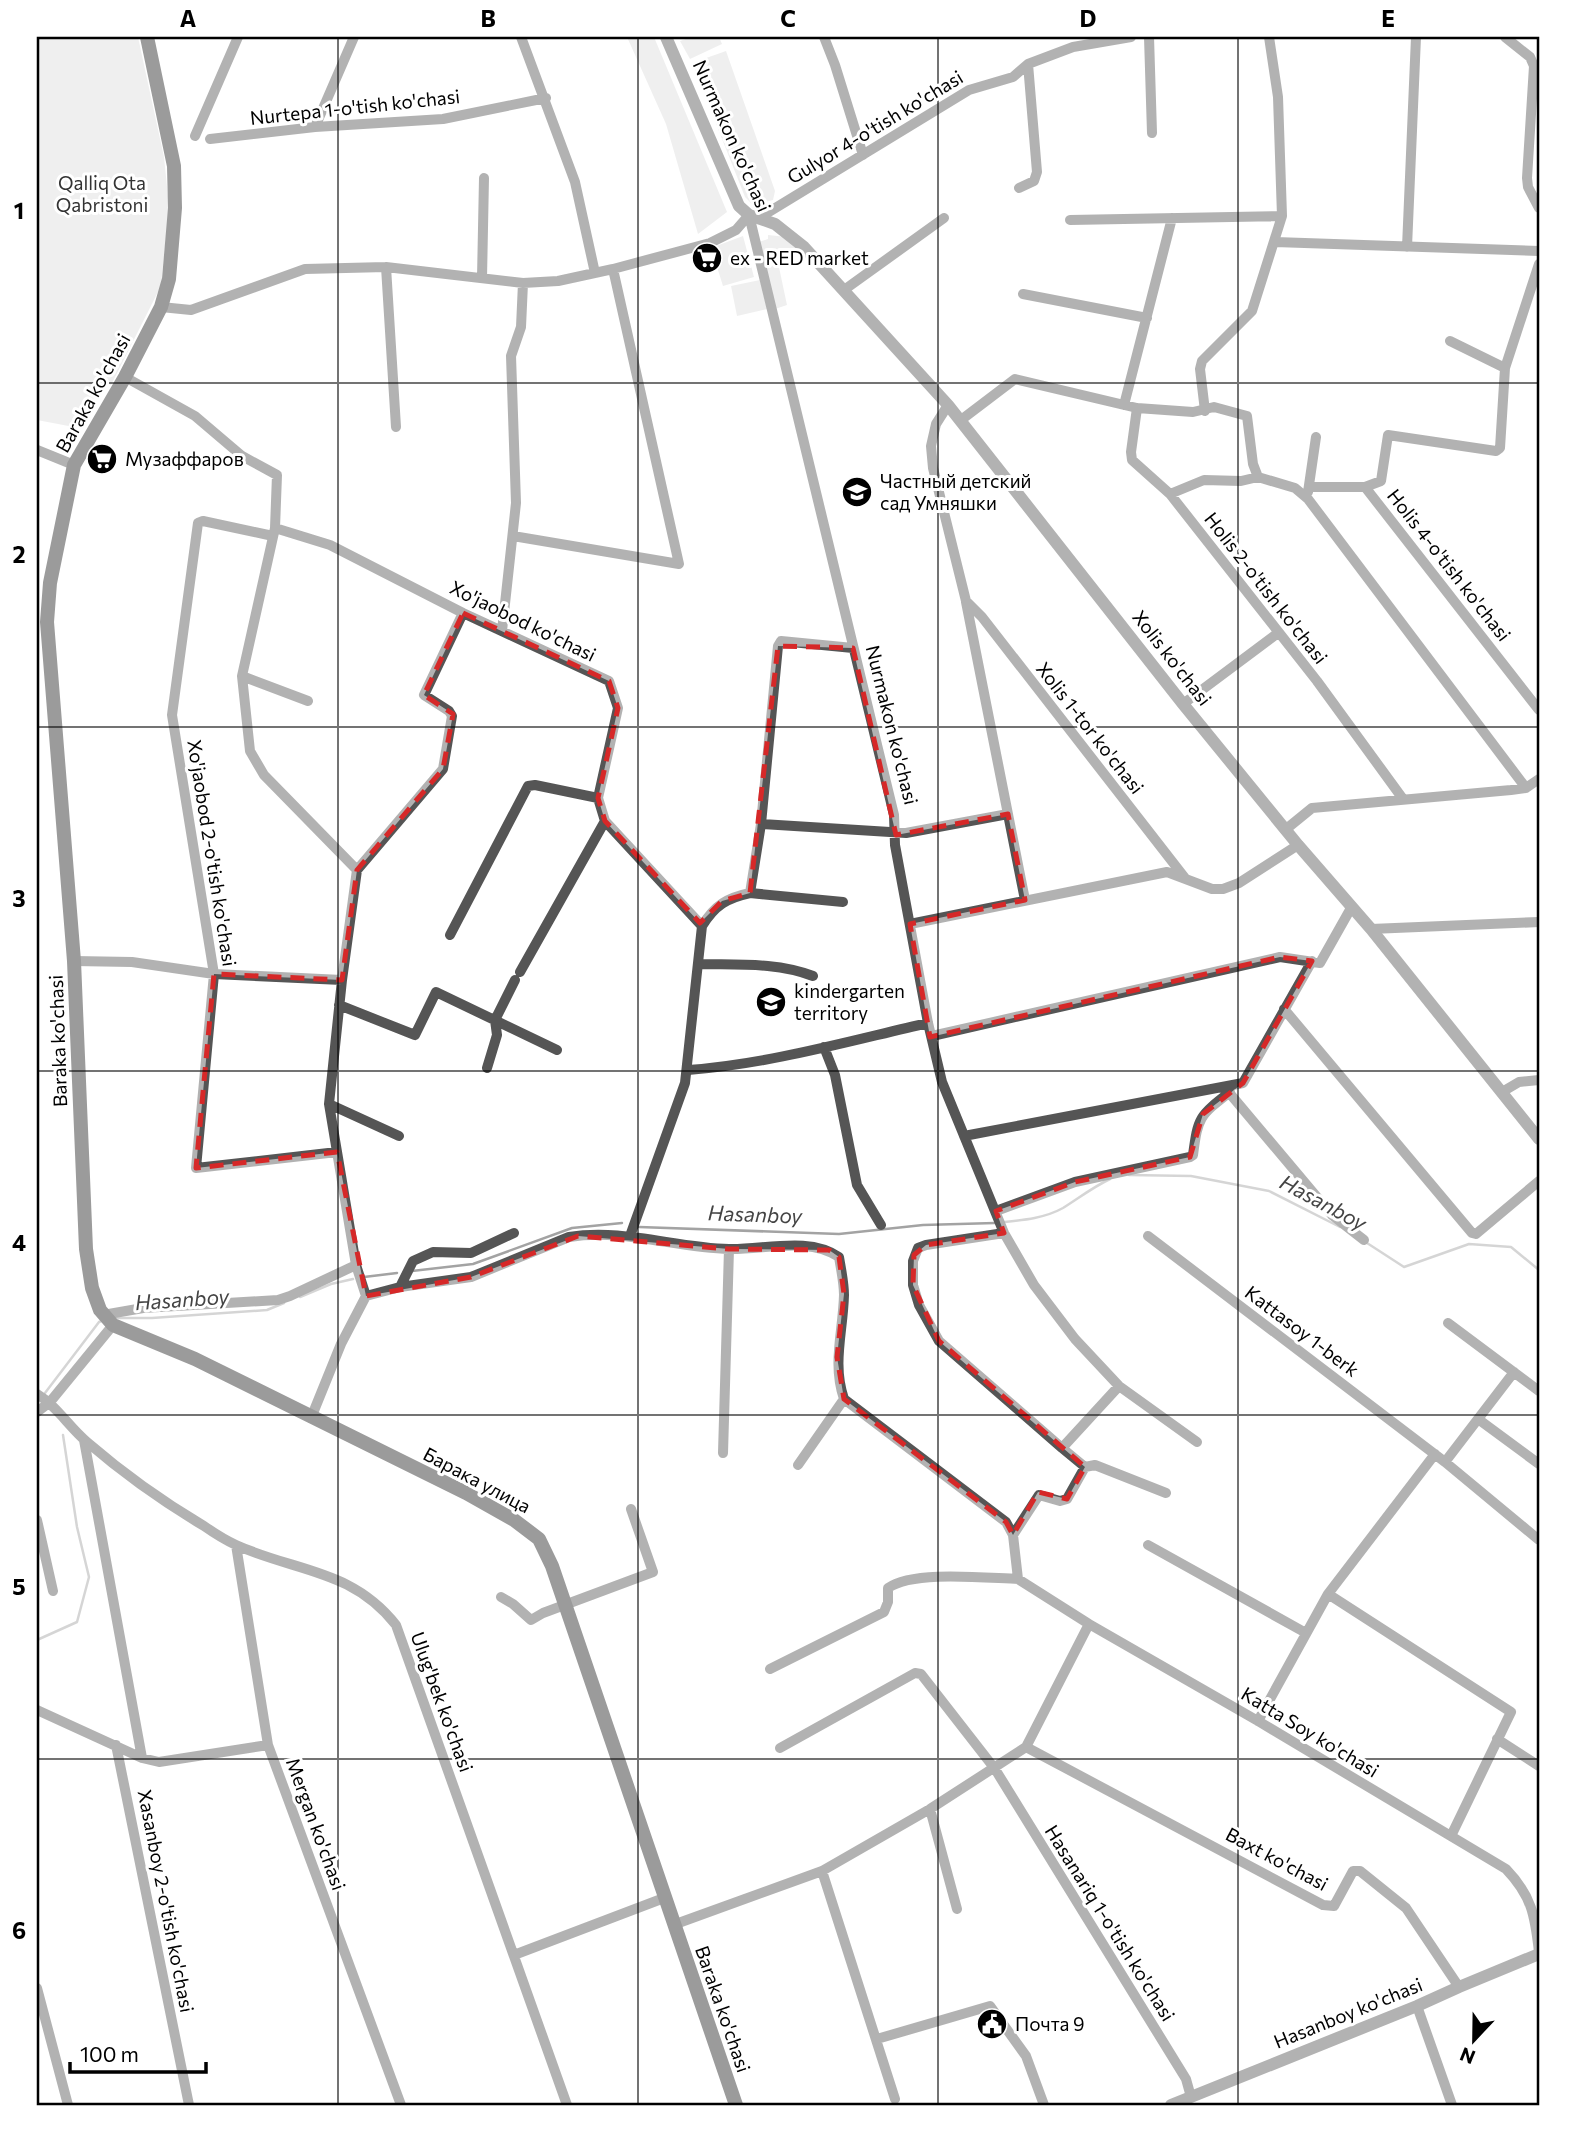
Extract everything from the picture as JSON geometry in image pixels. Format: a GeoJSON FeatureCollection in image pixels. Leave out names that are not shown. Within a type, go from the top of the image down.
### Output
{"type":"FeatureCollection","features":[{"type":"Feature","properties":{"kind":"main road","name":"Baraka ko'chasi"},"geometry":{"type":"LineString","coordinates":[[109,1321],[95,1300],[86,1249],[74,961],[47,622],[50,583],[74,466],[161,307],[171,269],[175,208],[174,166],[147,37]]}},
{"type":"Feature","properties":{"kind":"main road","name":"Барака улица"},"geometry":{"type":"LineString","coordinates":[[109,1321],[195,1359],[466,1493],[528,1529],[539,1539],[547,1552],[673,1925]]}},
{"type":"Feature","properties":{"kind":"main road","name":"Baraka ko'chasi"},"geometry":{"type":"LineString","coordinates":[[673,1925],[736,2105]]}},
{"type":"Feature","properties":{"kind":"street"},"geometry":{"type":"LineString","coordinates":[[194,136],[238,37]]}},
{"type":"Feature","properties":{"kind":"street"},"geometry":{"type":"LineString","coordinates":[[315,127],[354,37]]}},
{"type":"Feature","properties":{"kind":"street"},"geometry":{"type":"LineString","coordinates":[[521,37],[575,182],[595,273]]}},
{"type":"Feature","properties":{"kind":"street","name":"Nurmakon ko'chasi"},"geometry":{"type":"LineString","coordinates":[[666,37],[737,202],[754,216],[894,814],[895,845],[928,1023],[942,1082],[1004,1233],[1034,1285],[1075,1339],[1119,1386],[1197,1442]]}},
{"type":"Feature","properties":{"kind":"street"},"geometry":{"type":"LineString","coordinates":[[824,37],[863,155]]}},
{"type":"Feature","properties":{"kind":"street","name":"Gulyor 4-o'tish ko'chasi"},"geometry":{"type":"LineString","coordinates":[[161,307],[191,310],[305,269],[386,267],[523,283],[558,281],[614,270],[710,243],[736,230],[754,216],[863,155],[969,90],[1013,78],[1028,64],[1073,47],[1131,37]]}},
{"type":"Feature","properties":{"kind":"street"},"geometry":{"type":"LineString","coordinates":[[1149,37],[1152,133]]}},
{"type":"Feature","properties":{"kind":"street"},"geometry":{"type":"LineString","coordinates":[[1205,411],[1200,369],[1202,361],[1252,311],[1276,242],[1282,216],[1278,97],[1269,37]]}},
{"type":"Feature","properties":{"kind":"street"},"geometry":{"type":"LineString","coordinates":[[1406,247],[1416,37]]}},
{"type":"Feature","properties":{"kind":"street"},"geometry":{"type":"LineString","coordinates":[[1505,37],[1530,57],[1534,66],[1535,115],[1528,187],[1539,208]]}},
{"type":"Feature","properties":{"kind":"street"},"geometry":{"type":"LineString","coordinates":[[1019,188],[1034,180],[1037,172],[1028,64]]}},
{"type":"Feature","properties":{"kind":"street","name":"Nurtepa 1-o'tish ko'chasi"},"geometry":{"type":"LineString","coordinates":[[209,139],[315,127],[443,119],[546,99]]}},
{"type":"Feature","properties":{"kind":"street"},"geometry":{"type":"LineString","coordinates":[[482,278],[484,178]]}},
{"type":"Feature","properties":{"kind":"street","name":"Xolis ko'chasi"},"geometry":{"type":"LineString","coordinates":[[754,216],[775,223],[788,232],[961,420],[1183,704],[1350,908],[1371,929],[1539,1139]]}},
{"type":"Feature","properties":{"kind":"street"},"geometry":{"type":"LineString","coordinates":[[1070,220],[1282,216]]}},
{"type":"Feature","properties":{"kind":"street"},"geometry":{"type":"LineString","coordinates":[[1125,405],[1172,218]]}},
{"type":"Feature","properties":{"kind":"street"},"geometry":{"type":"LineString","coordinates":[[844,290],[944,219]]}},
{"type":"Feature","properties":{"kind":"street"},"geometry":{"type":"LineString","coordinates":[[1276,242],[1539,251]]}},
{"type":"Feature","properties":{"kind":"street"},"geometry":{"type":"LineString","coordinates":[[1365,487],[1381,481],[1388,435],[1496,451],[1500,448],[1505,368],[1539,264]]}},
{"type":"Feature","properties":{"kind":"street"},"geometry":{"type":"LineString","coordinates":[[386,267],[396,427]]}},
{"type":"Feature","properties":{"kind":"street"},"geometry":{"type":"LineString","coordinates":[[513,536],[679,564],[614,270]]}},
{"type":"Feature","properties":{"kind":"street"},"geometry":{"type":"LineString","coordinates":[[502,631],[516,503],[511,356],[521,327],[523,283]]}},
{"type":"Feature","properties":{"kind":"street"},"geometry":{"type":"LineString","coordinates":[[1023,294],[1147,318]]}},
{"type":"Feature","properties":{"kind":"street"},"geometry":{"type":"LineString","coordinates":[[1450,341],[1505,368]]}},
{"type":"Feature","properties":{"kind":"street"},"geometry":{"type":"LineString","coordinates":[[125,377],[195,416],[242,456],[277,475],[274,532],[242,676],[250,751],[264,775],[357,870]]}},
{"type":"Feature","properties":{"kind":"street"},"geometry":{"type":"LineString","coordinates":[[961,420],[1015,379],[1137,408],[1193,412],[1214,407],[1247,416],[1253,464],[1258,477]]}},
{"type":"Feature","properties":{"kind":"street","name":"Xolis 1-tor ko'chasi"},"geometry":{"type":"LineString","coordinates":[[948,405],[936,424],[931,446],[938,493],[966,601],[1025,900]]}},
{"type":"Feature","properties":{"kind":"street","name":"Holis 2-o'tish ko'chasi"},"geometry":{"type":"LineString","coordinates":[[1137,408],[1132,460],[1170,494],[1317,681],[1403,799]]}},
{"type":"Feature","properties":{"kind":"street"},"geometry":{"type":"LineString","coordinates":[[1308,499],[1316,437]]}},
{"type":"Feature","properties":{"kind":"street"},"geometry":{"type":"LineString","coordinates":[[37,450],[74,466]]}},
{"type":"Feature","properties":{"kind":"street"},"geometry":{"type":"LineString","coordinates":[[1170,494],[1204,481],[1241,481],[1258,477],[1296,488],[1308,499],[1526,788]]}},
{"type":"Feature","properties":{"kind":"street","name":"Holis 4-o'tish ko'chasi"},"geometry":{"type":"LineString","coordinates":[[1309,487],[1365,487],[1539,710]]}},
{"type":"Feature","properties":{"kind":"street","name":"Xo'jaobod 2-o'tish ko'chasi"},"geometry":{"type":"LineString","coordinates":[[274,532],[203,521],[198,523],[172,715],[215,974],[196,1168],[337,1152]]}},
{"type":"Feature","properties":{"kind":"street","name":"Xo'jaobod ko'chasi"},"geometry":{"type":"LineString","coordinates":[[274,532],[330,545],[463,613],[609,681],[618,708],[598,798],[605,821],[702,926]]}},
{"type":"Feature","properties":{"kind":"street","name":"Xolis 1-tor ko'chasi"},"geometry":{"type":"LineString","coordinates":[[966,601],[982,617],[1185,878]]}},
{"type":"Feature","properties":{"kind":"street"},"geometry":{"type":"LineString","coordinates":[[311,1418],[341,1344],[366,1296],[356,1265],[329,1104],[357,870],[443,769],[452,716],[449,711],[424,695],[463,613]]}},
{"type":"Feature","properties":{"kind":"street"},"geometry":{"type":"LineString","coordinates":[[1183,704],[1278,632]]}},
{"type":"Feature","properties":{"kind":"street"},"geometry":{"type":"LineString","coordinates":[[750,893],[761,824],[778,646],[782,642],[853,648]]}},
{"type":"Feature","properties":{"kind":"street"},"geometry":{"type":"LineString","coordinates":[[242,676],[308,701]]}},
{"type":"Feature","properties":{"kind":"street"},"geometry":{"type":"LineString","coordinates":[[1285,830],[1312,808],[1526,788],[1539,779]]}},
{"type":"Feature","properties":{"kind":"street"},"geometry":{"type":"LineString","coordinates":[[450,935],[528,786],[543,786],[598,798]]}},
{"type":"Feature","properties":{"kind":"street"},"geometry":{"type":"LineString","coordinates":[[761,824],[886,830],[896,833],[1008,814]]}},
{"type":"Feature","properties":{"kind":"street"},"geometry":{"type":"LineString","coordinates":[[487,1068],[498,1035],[495,1020],[605,821]]}},
{"type":"Feature","properties":{"kind":"street"},"geometry":{"type":"LineString","coordinates":[[910,924],[1167,872],[1212,889],[1223,889],[1239,883],[1298,845]]}},
{"type":"Feature","properties":{"kind":"street"},"geometry":{"type":"LineString","coordinates":[[630,1237],[688,1070],[702,926],[710,913],[722,901],[750,893],[844,902]]}},
{"type":"Feature","properties":{"kind":"street"},"geometry":{"type":"LineString","coordinates":[[932,1036],[1280,957],[1321,963],[1350,908]]}},
{"type":"Feature","properties":{"kind":"street"},"geometry":{"type":"LineString","coordinates":[[1371,929],[1539,922]]}},
{"type":"Feature","properties":{"kind":"street"},"geometry":{"type":"LineString","coordinates":[[74,961],[132,962],[215,974],[342,980]]}},
{"type":"Feature","properties":{"kind":"street"},"geometry":{"type":"LineString","coordinates":[[964,1136],[1227,1090],[1243,1083],[1312,961]]}},
{"type":"Feature","properties":{"kind":"street"},"geometry":{"type":"LineString","coordinates":[[699,964],[775,966],[794,968],[813,976]]}},
{"type":"Feature","properties":{"kind":"street"},"geometry":{"type":"LineString","coordinates":[[339,1005],[415,1035],[436,992],[556,1050]]}},
{"type":"Feature","properties":{"kind":"street"},"geometry":{"type":"LineString","coordinates":[[1284,1009],[1472,1233],[1476,1234],[1539,1181]]}},
{"type":"Feature","properties":{"kind":"street"},"geometry":{"type":"LineString","coordinates":[[688,1070],[713,1068],[824,1047],[928,1023]]}},
{"type":"Feature","properties":{"kind":"street"},"geometry":{"type":"LineString","coordinates":[[824,1047],[835,1075],[857,1185],[881,1225]]}},
{"type":"Feature","properties":{"kind":"street"},"geometry":{"type":"LineString","coordinates":[[1502,1092],[1519,1082],[1539,1080]]}},
{"type":"Feature","properties":{"kind":"street"},"geometry":{"type":"LineString","coordinates":[[996,1211],[1075,1182],[1190,1157],[1193,1155],[1195,1135],[1203,1114],[1227,1090]]}},
{"type":"Feature","properties":{"kind":"street"},"geometry":{"type":"LineString","coordinates":[[1227,1090],[1332,1215],[1364,1240]]}},
{"type":"Feature","properties":{"kind":"street"},"geometry":{"type":"LineString","coordinates":[[329,1104],[399,1136]]}},
{"type":"Feature","properties":{"kind":"street"},"geometry":{"type":"LineString","coordinates":[[400,1287],[410,1264],[420,1258],[433,1252],[465,1255],[514,1233]]}},
{"type":"Feature","properties":{"kind":"street"},"geometry":{"type":"LineString","coordinates":[[1004,1233],[918,1248],[913,1261],[913,1285],[919,1305],[939,1341],[1085,1466]]}},
{"type":"Feature","properties":{"kind":"street","name":"Kattasoy 1-berk"},"geometry":{"type":"LineString","coordinates":[[1148,1236],[1435,1454],[1539,1541]]}},
{"type":"Feature","properties":{"kind":"street"},"geometry":{"type":"LineString","coordinates":[[366,1296],[400,1287],[471,1277],[569,1237],[630,1237],[729,1249],[812,1246],[829,1250],[839,1257],[844,1294],[837,1357],[838,1382],[845,1399],[1006,1522],[1013,1535],[1018,1579],[918,1577],[894,1583],[888,1588],[888,1602],[884,1612],[770,1669]]}},
{"type":"Feature","properties":{"kind":"street"},"geometry":{"type":"LineString","coordinates":[[723,1453],[729,1249]]}},
{"type":"Feature","properties":{"kind":"street"},"geometry":{"type":"LineString","coordinates":[[37,1412],[50,1402],[109,1321],[143,1308],[278,1300],[356,1265]]}},
{"type":"Feature","properties":{"kind":"street"},"geometry":{"type":"LineString","coordinates":[[1448,1323],[1539,1391]]}},
{"type":"Feature","properties":{"kind":"street"},"geometry":{"type":"LineString","coordinates":[[1445,1462],[1514,1372]]}},
{"type":"Feature","properties":{"kind":"street"},"geometry":{"type":"LineString","coordinates":[[1062,1448],[1119,1386]]}},
{"type":"Feature","properties":{"kind":"street","name":"Ulug'bek ko'chasi"},"geometry":{"type":"LineString","coordinates":[[37,1394],[50,1402],[84,1440],[158,1499],[236,1545],[337,1579],[363,1593],[384,1610],[396,1626],[567,2105]]}},
{"type":"Feature","properties":{"kind":"street"},"geometry":{"type":"LineString","coordinates":[[797,1465],[845,1399]]}},
{"type":"Feature","properties":{"kind":"street"},"geometry":{"type":"LineString","coordinates":[[1478,1419],[1539,1464]]}},
{"type":"Feature","properties":{"kind":"street"},"geometry":{"type":"LineString","coordinates":[[84,1440],[142,1758]]}},
{"type":"Feature","properties":{"kind":"street"},"geometry":{"type":"LineString","coordinates":[[1258,1721],[1328,1594],[1435,1454]]}},
{"type":"Feature","properties":{"kind":"street"},"geometry":{"type":"LineString","coordinates":[[1013,1535],[1035,1497],[1043,1495],[1053,1500],[1067,1499],[1085,1466],[1089,1464],[1166,1493]]}},
{"type":"Feature","properties":{"kind":"street"},"geometry":{"type":"LineString","coordinates":[[501,1597],[531,1620],[653,1572],[631,1509]]}},
{"type":"Feature","properties":{"kind":"street"},"geometry":{"type":"LineString","coordinates":[[37,1520],[53,1591]]}},
{"type":"Feature","properties":{"kind":"street","name":"Mergan ko'chasi"},"geometry":{"type":"LineString","coordinates":[[236,1545],[268,1745],[401,2105]]}},
{"type":"Feature","properties":{"kind":"street"},"geometry":{"type":"LineString","coordinates":[[1148,1545],[1306,1633]]}},
{"type":"Feature","properties":{"kind":"street","name":"Katta Soy ko'chasi"},"geometry":{"type":"LineString","coordinates":[[1018,1579],[1089,1625],[1258,1721],[1506,1869],[1520,1883],[1529,1899],[1535,1921],[1538,1958]]}},
{"type":"Feature","properties":{"kind":"street"},"geometry":{"type":"LineString","coordinates":[[1328,1594],[1511,1712],[1451,1836]]}},
{"type":"Feature","properties":{"kind":"street"},"geometry":{"type":"LineString","coordinates":[[673,1925],[822,1871],[930,1809],[1026,1747],[1089,1625]]}},
{"type":"Feature","properties":{"kind":"street","name":"Hasanariq 1-o'tish ko'chasi"},"geometry":{"type":"LineString","coordinates":[[780,1748],[919,1673],[995,1769],[1186,2079],[1191,2097]]}},
{"type":"Feature","properties":{"kind":"street"},"geometry":{"type":"LineString","coordinates":[[37,1710],[142,1758],[159,1762],[268,1745]]}},
{"type":"Feature","properties":{"kind":"street"},"geometry":{"type":"LineString","coordinates":[[1497,1739],[1539,1766]]}},
{"type":"Feature","properties":{"kind":"street","name":"Xasanboy 2-o'tish ko'chasi"},"geometry":{"type":"LineString","coordinates":[[116,1745],[189,2105]]}},
{"type":"Feature","properties":{"kind":"street","name":"Baxt ko'chasi"},"geometry":{"type":"LineString","coordinates":[[1026,1747],[1323,1905],[1334,1906],[1353,1871],[1360,1871],[1406,1908],[1459,1986]]}},
{"type":"Feature","properties":{"kind":"street"},"geometry":{"type":"LineString","coordinates":[[930,1809],[957,1909]]}},
{"type":"Feature","properties":{"kind":"street"},"geometry":{"type":"LineString","coordinates":[[822,1871],[895,2099]]}},
{"type":"Feature","properties":{"kind":"street"},"geometry":{"type":"LineString","coordinates":[[514,1955],[664,1898]]}},
{"type":"Feature","properties":{"kind":"street","name":"Hasanboy ko'chasi"},"geometry":{"type":"LineString","coordinates":[[1171,2105],[1417,2006],[1459,1986],[1538,1958]]}},
{"type":"Feature","properties":{"kind":"street"},"geometry":{"type":"LineString","coordinates":[[37,1988],[68,2105]]}},
{"type":"Feature","properties":{"kind":"street"},"geometry":{"type":"LineString","coordinates":[[877,2039],[990,2006],[1026,2056],[1044,2105]]}},
{"type":"Feature","properties":{"kind":"street"},"geometry":{"type":"LineString","coordinates":[[1417,2006],[1452,2105]]}},
{"type":"Feature","properties":{"kind":"highlighted area"},"geometry":{"type":"Polygon","coordinates":[[[463,613],[609,681],[618,708],[598,798],[605,821],[700,923],[722,901],[750,893],[778,646],[853,648],[896,835],[1008,814],[1025,900],[910,924],[930,1037],[1280,957],[1312,961],[1243,1083],[1203,1114],[1190,1157],[1075,1182],[996,1211],[1004,1233],[926,1245],[914,1255],[913,1285],[939,1341],[1085,1467],[1067,1499],[1038,1492],[1013,1535],[1006,1522],[844,1399],[837,1357],[844,1294],[839,1257],[829,1250],[729,1249],[578,1236],[471,1277],[366,1296],[337,1152],[196,1168],[214,974],[342,980],[357,870],[443,769],[453,714],[424,695],[463,613]]]}},
{"type":"Feature","properties":{"kind":"green space","name":"Qalliq Ota Qabristoni"},"geometry":{"type":"Polygon","coordinates":[[[37,37],[138,37],[164,157],[169,206],[161,286],[111,385],[102,381],[79,428],[37,420],[37,37]]]}},
{"type":"Feature","properties":{"kind":"green space"},"geometry":{"type":"Polygon","coordinates":[[[627,37],[654,37],[727,212],[698,234],[666,124],[627,37]]]}},
{"type":"Feature","properties":{"kind":"green space"},"geometry":{"type":"Polygon","coordinates":[[[692,37],[719,37],[722,44],[690,59],[680,41],[692,37]]]}},
{"type":"Feature","properties":{"kind":"green space"},"geometry":{"type":"Polygon","coordinates":[[[726,51],[775,191],[773,200],[753,205],[745,197],[692,63],[726,51]]]}},
{"type":"Feature","properties":{"kind":"green space"},"geometry":{"type":"Polygon","coordinates":[[[768,235],[787,237],[799,248],[776,253],[787,305],[775,309],[759,242],[768,239],[768,235]]]}},
{"type":"Feature","properties":{"kind":"green space"},"geometry":{"type":"Polygon","coordinates":[[[743,236],[754,277],[723,286],[711,248],[743,236]]]}},
{"type":"Feature","properties":{"kind":"green space"},"geometry":{"type":"Polygon","coordinates":[[[760,280],[767,309],[737,316],[731,286],[760,280]]]}},
{"type":"Feature","properties":{"kind":"waterway","name":"Hasanboy"},"geometry":{"type":"LineString","coordinates":[[1129,1175],[1191,1176],[1269,1191],[1340,1227]]}},
{"type":"Feature","properties":{"kind":"waterway","name":"Hasanboy"},"geometry":{"type":"LineString","coordinates":[[1004,1222],[1049,1214],[1110,1179]]}},
{"type":"Feature","properties":{"kind":"waterway","name":"Hasanboy"},"geometry":{"type":"LineString","coordinates":[[412,1271],[473,1264],[572,1228],[622,1223]]}},
{"type":"Feature","properties":{"kind":"waterway","name":"Hasanboy"},"geometry":{"type":"LineString","coordinates":[[639,1227],[839,1234],[923,1225],[995,1223]]}},
{"type":"Feature","properties":{"kind":"waterway","name":"Hasanboy"},"geometry":{"type":"LineString","coordinates":[[1367,1243],[1404,1267],[1469,1244],[1511,1247],[1539,1270]]}},
{"type":"Feature","properties":{"kind":"waterway","name":"Hasanboy"},"geometry":{"type":"LineString","coordinates":[[364,1277],[397,1273]]}},
{"type":"Feature","properties":{"kind":"waterway","name":"Hasanboy"},"geometry":{"type":"LineString","coordinates":[[300,1297],[331,1284],[353,1279]]}},
{"type":"Feature","properties":{"kind":"waterway","name":"Hasanboy"},"geometry":{"type":"LineString","coordinates":[[114,1318],[267,1310],[284,1303]]}},
{"type":"Feature","properties":{"kind":"waterway","name":"Hasanboy"},"geometry":{"type":"LineString","coordinates":[[45,1393],[99,1322],[104,1320]]}},
{"type":"Feature","properties":{"kind":"waterway","name":"Hasanboy"},"geometry":{"type":"LineString","coordinates":[[37,1640],[77,1622],[89,1577],[77,1527],[63,1435]]}},
{"type":"Feature","properties":{"kind":"place","name":"ex - RED market"},"geometry":{"type":"Point","coordinates":[707,258]}},
{"type":"Feature","properties":{"kind":"place","name":"Музаффаров"},"geometry":{"type":"Point","coordinates":[102,459]}},
{"type":"Feature","properties":{"kind":"place","name":"Частный детский сад Умняшки"},"geometry":{"type":"Point","coordinates":[857,492]}},
{"type":"Feature","properties":{"kind":"place","name":"kindergarten territory"},"geometry":{"type":"Point","coordinates":[771,1002]}},
{"type":"Feature","properties":{"kind":"place","name":"Почта 9"},"geometry":{"type":"Point","coordinates":[992,2024]}}]}
